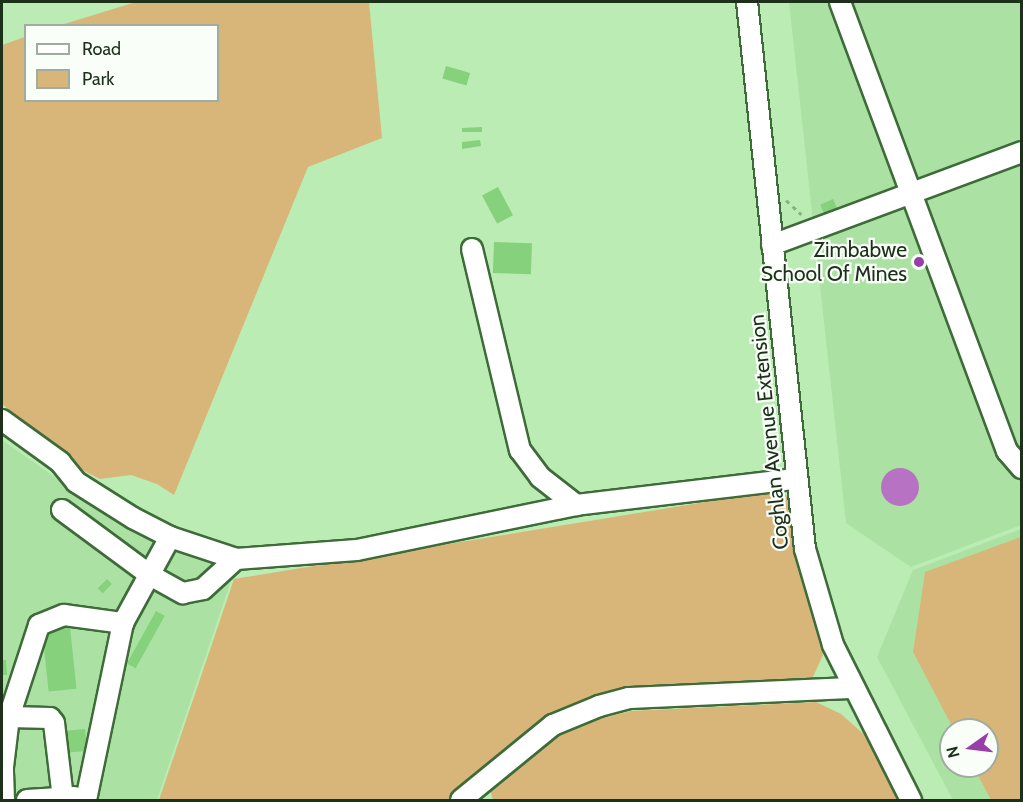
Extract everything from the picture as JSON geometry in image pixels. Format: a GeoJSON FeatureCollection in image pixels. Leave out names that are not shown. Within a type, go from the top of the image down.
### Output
{"type":"FeatureCollection","features":[{"type":"Feature","properties":{"kind":"street","name":"Coghlan Avenue Extension"},"geometry":{"type":"LineString","coordinates":[[747,2],[795,479],[805,549],[818,602],[851,688],[911,801]]}},
{"type":"Feature","properties":{"kind":"street"},"geometry":{"type":"LineString","coordinates":[[840,2],[1007,452],[1022,468]]}},
{"type":"Feature","properties":{"kind":"street"},"geometry":{"type":"LineString","coordinates":[[772,245],[1022,152]]}},
{"type":"Feature","properties":{"kind":"street"},"geometry":{"type":"LineString","coordinates":[[472,249],[520,450],[540,477],[576,505]]}},
{"type":"Feature","properties":{"kind":"street"},"geometry":{"type":"LineString","coordinates":[[2,420],[60,462],[76,482],[170,537],[236,559],[357,550],[576,505],[795,479]]}},
{"type":"Feature","properties":{"kind":"street"},"geometry":{"type":"LineString","coordinates":[[62,510],[150,575],[183,593],[203,589],[236,559]]}},
{"type":"Feature","properties":{"kind":"street"},"geometry":{"type":"LineString","coordinates":[[27,801],[86,798],[109,707],[123,623],[170,537]]}},
{"type":"Feature","properties":{"kind":"street"},"geometry":{"type":"LineString","coordinates":[[4,801],[3,767],[9,717],[39,625],[64,615],[123,623]]}},
{"type":"Feature","properties":{"kind":"street"},"geometry":{"type":"LineString","coordinates":[[461,801],[553,725],[599,706],[629,698],[851,688]]}},
{"type":"Feature","properties":{"kind":"street"},"geometry":{"type":"LineString","coordinates":[[9,717],[50,718],[54,723],[63,798]]}},
{"type":"Feature","properties":{"kind":"shaded area","name":"Zimbabwe School Of Mines"},"geometry":{"type":"Polygon","coordinates":[[[789,2],[1021,2],[1021,525],[911,567],[846,523],[789,2]]]}},
{"type":"Feature","properties":{"kind":"shaded area"},"geometry":{"type":"Polygon","coordinates":[[[2,440],[66,485],[160,540],[235,569],[157,800],[2,800],[2,440]]]}},
{"type":"Feature","properties":{"kind":"shaded area"},"geometry":{"type":"Polygon","coordinates":[[[900,468],[907,469],[913,474],[918,480],[918,494],[913,500],[907,505],[900,506],[893,505],[887,500],[882,494],[881,487],[882,480],[887,474],[893,469],[900,468]]]}},
{"type":"Feature","properties":{"kind":"shaded area"},"geometry":{"type":"Polygon","coordinates":[[[1021,529],[1021,800],[953,800],[941,778],[999,778],[999,718],[939,718],[939,774],[877,657],[913,570],[1021,529]]]}},
{"type":"Feature","properties":{"kind":"green space"},"geometry":{"type":"Polygon","coordinates":[[[136,2],[369,2],[382,138],[308,167],[174,495],[157,484],[131,475],[100,479],[76,467],[2,404],[2,45],[24,37],[24,102],[219,102],[219,24],[64,24],[136,2]]]}},
{"type":"Feature","properties":{"kind":"green space"},"geometry":{"type":"Polygon","coordinates":[[[773,491],[786,495],[790,504],[802,574],[823,655],[811,681],[591,701],[452,800],[159,800],[234,579],[773,491]]]}},
{"type":"Feature","properties":{"kind":"green space"},"geometry":{"type":"Polygon","coordinates":[[[1021,537],[1021,800],[991,800],[979,778],[999,778],[999,718],[948,718],[913,652],[925,572],[1021,537]]]}},
{"type":"Feature","properties":{"kind":"green space"},"geometry":{"type":"Polygon","coordinates":[[[816,702],[841,714],[868,738],[901,800],[493,800],[490,789],[557,735],[583,723],[631,711],[816,702]]]}},
{"type":"Feature","properties":{"kind":"building"},"geometry":{"type":"Polygon","coordinates":[[[446,66],[470,73],[466,85],[442,78],[446,66]]]}},
{"type":"Feature","properties":{"kind":"building"},"geometry":{"type":"Polygon","coordinates":[[[482,127],[482,132],[462,132],[462,128],[482,127]]]}},
{"type":"Feature","properties":{"kind":"building"},"geometry":{"type":"Polygon","coordinates":[[[480,140],[481,146],[462,149],[462,142],[480,140]]]}},
{"type":"Feature","properties":{"kind":"building"},"geometry":{"type":"Polygon","coordinates":[[[498,187],[513,215],[497,224],[482,195],[498,187]]]}},
{"type":"Feature","properties":{"kind":"building"},"geometry":{"type":"Polygon","coordinates":[[[833,199],[838,210],[825,216],[820,205],[833,199]]]}},
{"type":"Feature","properties":{"kind":"building"},"geometry":{"type":"Polygon","coordinates":[[[494,242],[532,243],[531,274],[493,273],[494,242]]]}},
{"type":"Feature","properties":{"kind":"building"},"geometry":{"type":"Polygon","coordinates":[[[107,579],[112,584],[103,593],[98,588],[107,579]]]}},
{"type":"Feature","properties":{"kind":"building"},"geometry":{"type":"Polygon","coordinates":[[[156,611],[165,616],[136,668],[127,663],[156,611]]]}},
{"type":"Feature","properties":{"kind":"building"},"geometry":{"type":"Polygon","coordinates":[[[70,627],[76,689],[49,692],[42,630],[70,627]]]}},
{"type":"Feature","properties":{"kind":"building"},"geometry":{"type":"Polygon","coordinates":[[[2,660],[6,660],[7,675],[2,675],[2,660]]]}},
{"type":"Feature","properties":{"kind":"building"},"geometry":{"type":"Polygon","coordinates":[[[85,729],[87,751],[68,753],[66,731],[85,729]]]}},
{"type":"Feature","properties":{"kind":"place","name":"Zimbabwe School Of Mines"},"geometry":{"type":"Point","coordinates":[919,262]}}]}
